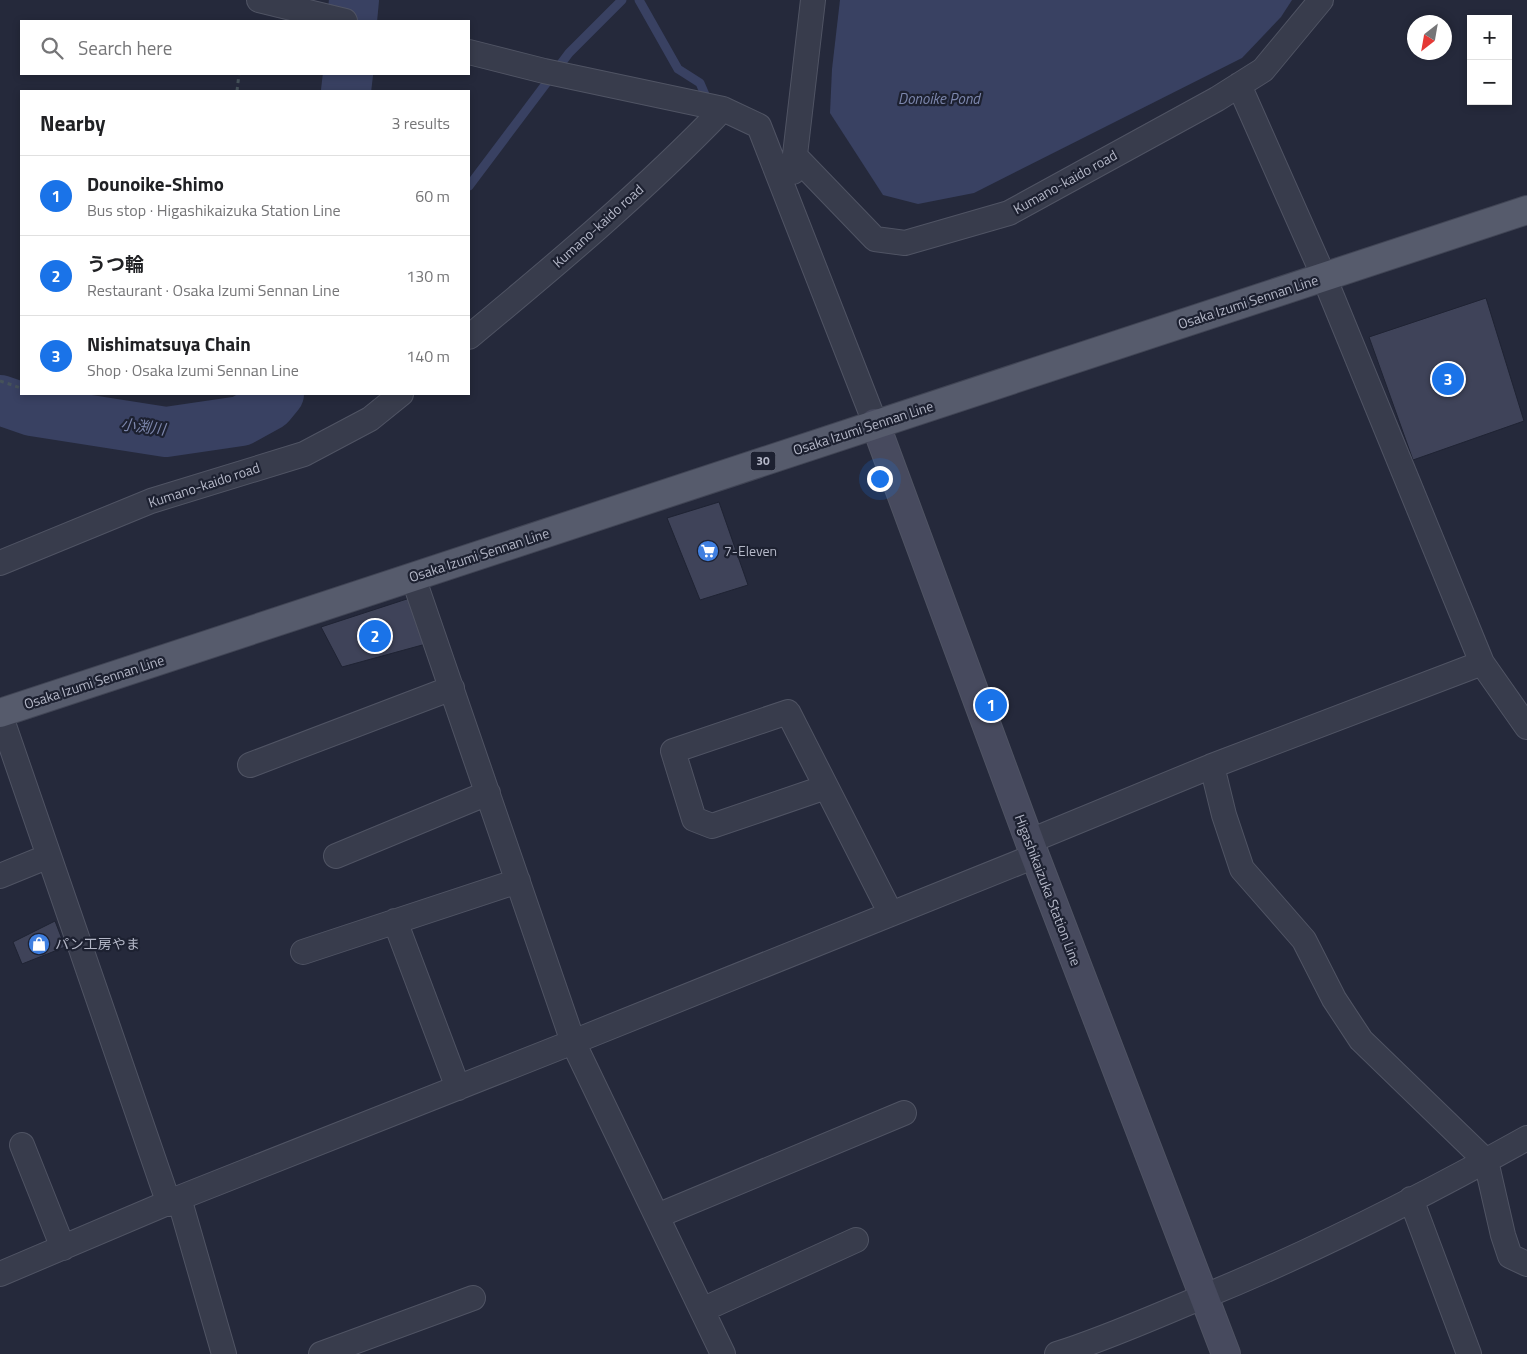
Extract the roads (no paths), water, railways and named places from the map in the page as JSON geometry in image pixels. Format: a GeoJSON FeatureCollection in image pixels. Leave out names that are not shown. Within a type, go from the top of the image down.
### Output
{"type":"FeatureCollection","features":[{"type":"Feature","properties":{"kind":"main road","name":"Osaka Izumi Sennan Line"},"geometry":{"type":"LineString","coordinates":[[0,713],[875,423],[1527,210]]}},
{"type":"Feature","properties":{"kind":"main road","name":"Higashikaizuka Station Line"},"geometry":{"type":"LineString","coordinates":[[875,423],[1032,849],[1226,1354]]}},
{"type":"Feature","properties":{"kind":"street"},"geometry":{"type":"LineString","coordinates":[[259,0],[342,20]]}},
{"type":"Feature","properties":{"kind":"street"},"geometry":{"type":"LineString","coordinates":[[790,201],[814,0]]}},
{"type":"Feature","properties":{"kind":"street","name":"Kumano-kaido road"},"geometry":{"type":"LineString","coordinates":[[795,156],[875,239],[905,243],[1009,213],[1217,99],[1263,70],[1321,0]]}},
{"type":"Feature","properties":{"kind":"street"},"geometry":{"type":"LineString","coordinates":[[470,52],[553,73],[723,109],[759,126],[790,201],[875,423]]}},
{"type":"Feature","properties":{"kind":"street"},"geometry":{"type":"LineString","coordinates":[[1239,84],[1324,277],[1482,663],[1527,727]]}},
{"type":"Feature","properties":{"kind":"street","name":"Kumano-kaido road"},"geometry":{"type":"LineString","coordinates":[[470,336],[532,285],[681,152],[723,109]]}},
{"type":"Feature","properties":{"kind":"street","name":"Kumano-kaido road"},"geometry":{"type":"LineString","coordinates":[[0,563],[151,501],[304,454],[370,419],[400,395]]}},
{"type":"Feature","properties":{"kind":"street"},"geometry":{"type":"LineString","coordinates":[[413,577],[573,1042],[723,1354]]}},
{"type":"Feature","properties":{"kind":"street"},"geometry":{"type":"LineString","coordinates":[[0,1274],[174,1201],[891,914],[1212,766],[1482,663]]}},
{"type":"Feature","properties":{"kind":"street"},"geometry":{"type":"LineString","coordinates":[[250,765],[452,688]]}},
{"type":"Feature","properties":{"kind":"street"},"geometry":{"type":"LineString","coordinates":[[826,787],[712,826],[694,819],[673,751],[788,712],[891,914]]}},
{"type":"Feature","properties":{"kind":"street"},"geometry":{"type":"LineString","coordinates":[[0,713],[49,856],[174,1201],[224,1354]]}},
{"type":"Feature","properties":{"kind":"street"},"geometry":{"type":"LineString","coordinates":[[1212,766],[1224,815],[1242,869],[1304,940],[1334,999],[1361,1040],[1486,1161],[1503,1235],[1510,1256],[1527,1264]]}},
{"type":"Feature","properties":{"kind":"street"},"geometry":{"type":"LineString","coordinates":[[336,856],[488,793]]}},
{"type":"Feature","properties":{"kind":"street"},"geometry":{"type":"LineString","coordinates":[[0,876],[49,856]]}},
{"type":"Feature","properties":{"kind":"street"},"geometry":{"type":"LineString","coordinates":[[303,952],[518,881]]}},
{"type":"Feature","properties":{"kind":"street"},"geometry":{"type":"LineString","coordinates":[[395,921],[458,1088]]}},
{"type":"Feature","properties":{"kind":"street"},"geometry":{"type":"LineString","coordinates":[[656,1216],[904,1113]]}},
{"type":"Feature","properties":{"kind":"street"},"geometry":{"type":"LineString","coordinates":[[1057,1354],[1105,1339],[1342,1234],[1486,1161],[1527,1138]]}},
{"type":"Feature","properties":{"kind":"street"},"geometry":{"type":"LineString","coordinates":[[22,1145],[63,1248]]}},
{"type":"Feature","properties":{"kind":"street"},"geometry":{"type":"LineString","coordinates":[[1412,1199],[1469,1354]]}},
{"type":"Feature","properties":{"kind":"street"},"geometry":{"type":"LineString","coordinates":[[702,1310],[856,1240]]}},
{"type":"Feature","properties":{"kind":"street"},"geometry":{"type":"LineString","coordinates":[[321,1354],[473,1298]]}},
{"type":"Feature","properties":{"kind":"water","name":"Donoike Pond"},"geometry":{"type":"Polygon","coordinates":[[[840,0],[1292,0],[1281,17],[1242,58],[974,193],[918,204],[883,195],[830,113],[832,69],[840,0]]]}},
{"type":"Feature","properties":{"kind":"waterway","name":"小渕川"},"geometry":{"type":"LineString","coordinates":[[352,20],[354,0]]}},
{"type":"Feature","properties":{"kind":"waterway"},"geometry":{"type":"LineString","coordinates":[[470,185],[569,53],[622,0]]}},
{"type":"Feature","properties":{"kind":"waterway"},"geometry":{"type":"LineString","coordinates":[[639,0],[678,69],[700,83],[706,97]]}},
{"type":"Feature","properties":{"kind":"waterway","name":"小渕川"},"geometry":{"type":"LineString","coordinates":[[346,90],[348,75]]}},
{"type":"Feature","properties":{"kind":"waterway","name":"小渕川"},"geometry":{"type":"LineString","coordinates":[[0,400],[32,411],[166,432],[241,421],[270,405],[278,395]]}},
{"type":"Feature","properties":{"kind":"place","name":"Nishimatsuya Chain"},"geometry":{"type":"Point","coordinates":[1448,379]}},
{"type":"Feature","properties":{"kind":"place","name":"7-Eleven"},"geometry":{"type":"Point","coordinates":[708,551]}},
{"type":"Feature","properties":{"kind":"place","name":"うつ輪"},"geometry":{"type":"Point","coordinates":[375,636]}},
{"type":"Feature","properties":{"kind":"place","name":"Dounoike-Shimo"},"geometry":{"type":"Point","coordinates":[991,705]}},
{"type":"Feature","properties":{"kind":"place","name":"パン工房やま"},"geometry":{"type":"Point","coordinates":[39,944]}}]}
